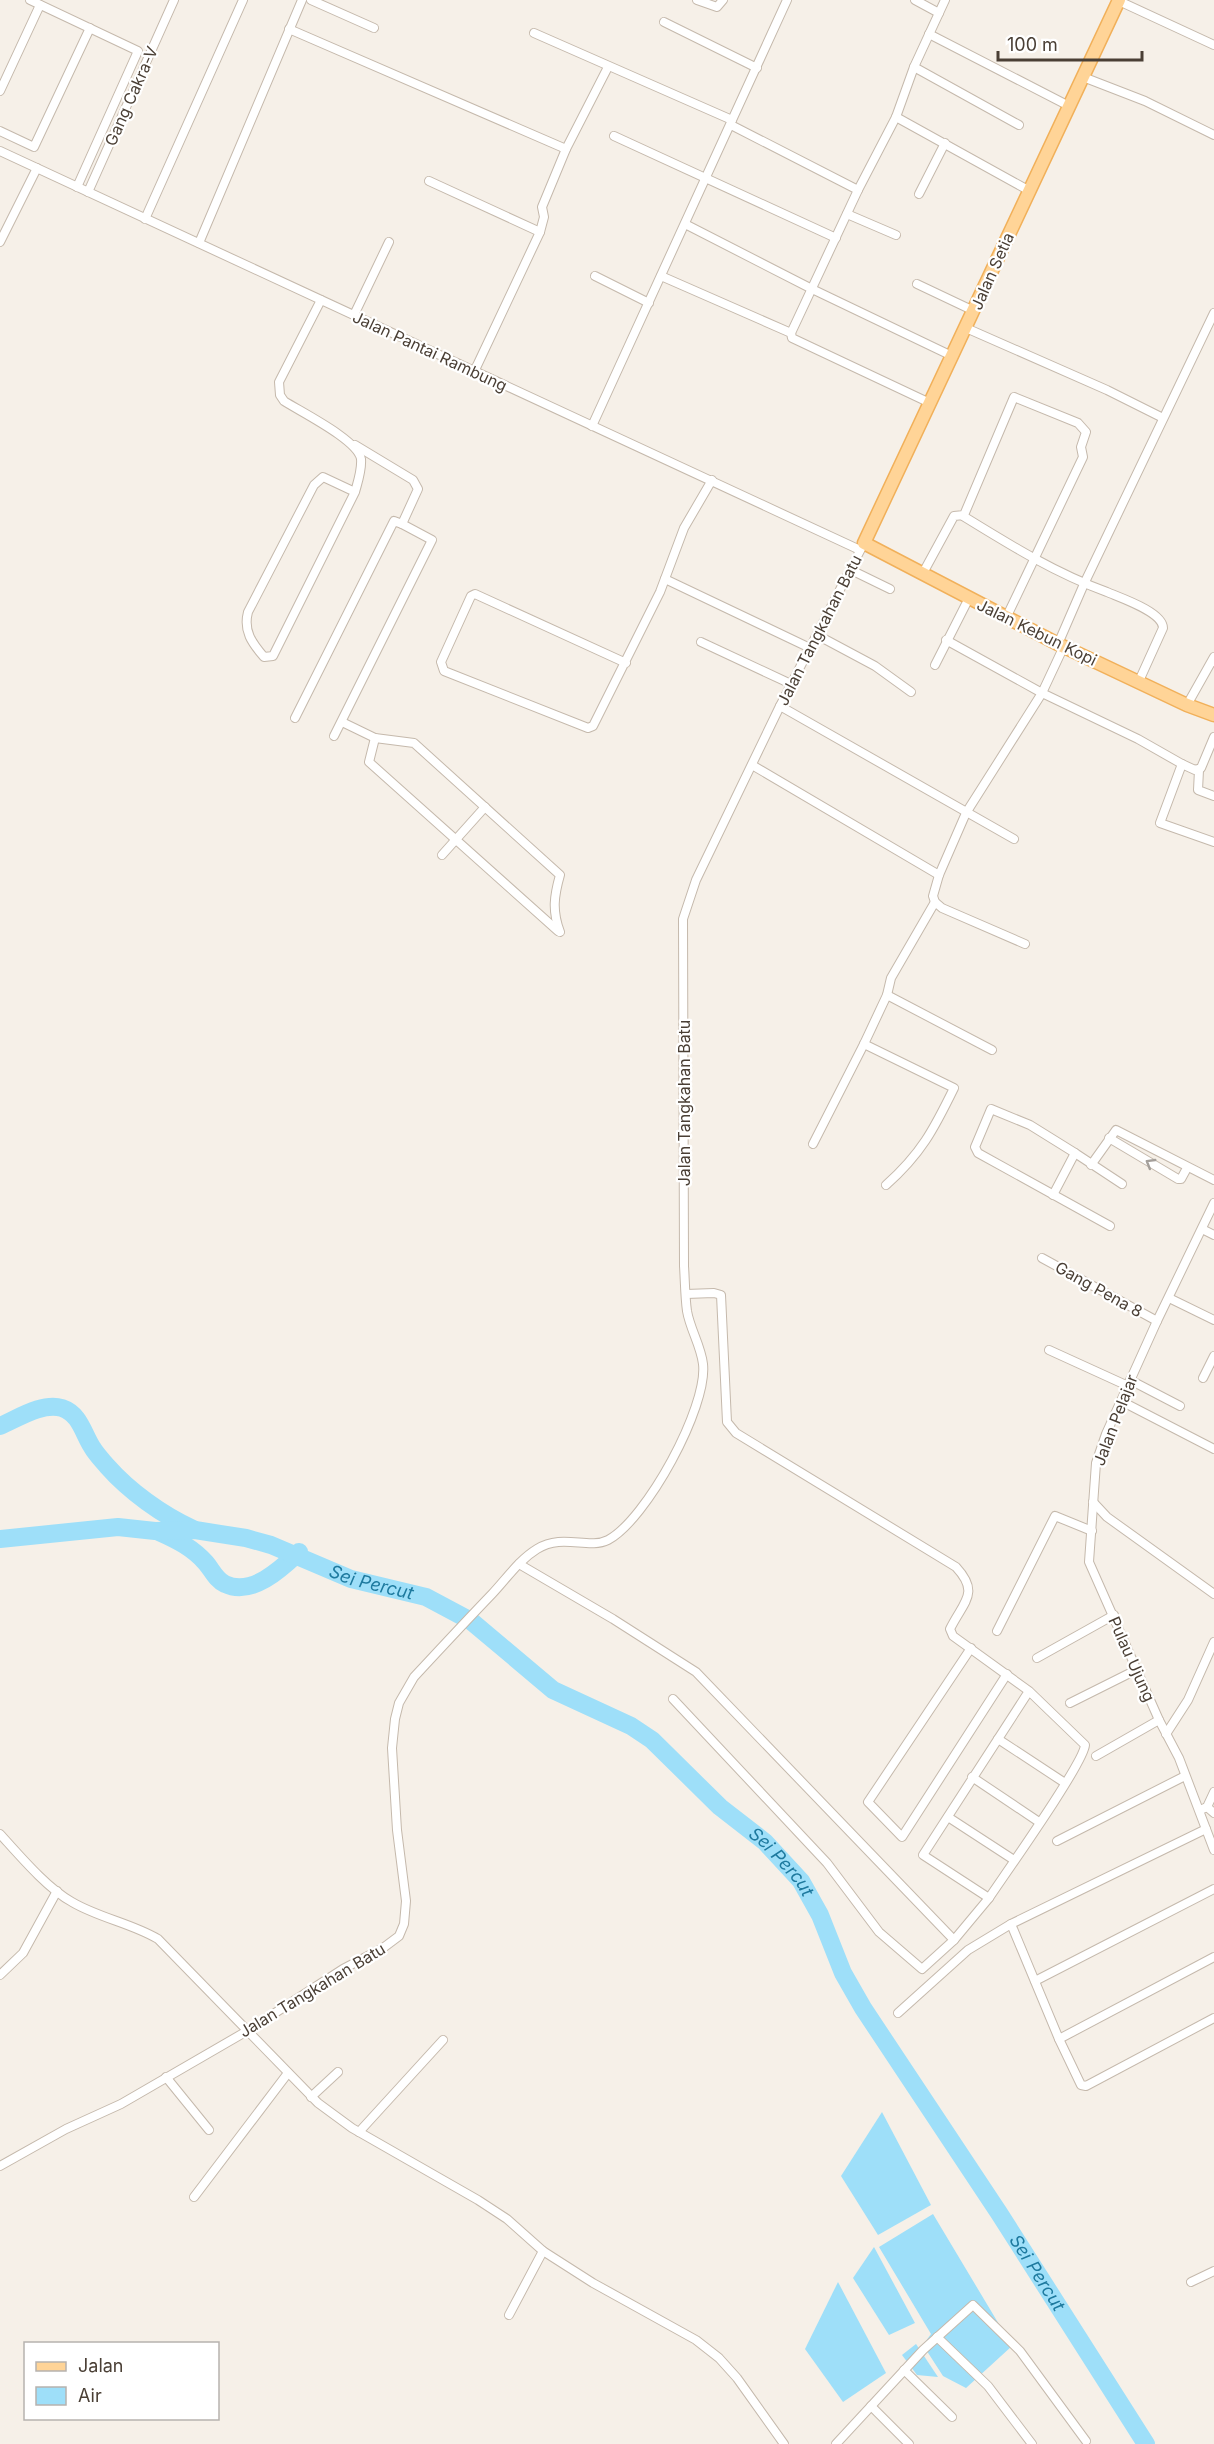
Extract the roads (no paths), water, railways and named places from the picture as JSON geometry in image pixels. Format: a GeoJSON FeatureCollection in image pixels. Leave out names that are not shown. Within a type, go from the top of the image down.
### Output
{"type":"FeatureCollection","features":[{"type":"Feature","properties":{"kind":"main road","name":"Jalan Setia"},"geometry":{"type":"LineString","coordinates":[[862,546],[1119,0]]}},
{"type":"Feature","properties":{"kind":"main road","name":"Jalan Kebun Kopi"},"geometry":{"type":"LineString","coordinates":[[862,546],[923,573],[1061,645],[1187,705],[1214,715]]}},
{"type":"Feature","properties":{"kind":"street"},"geometry":{"type":"LineString","coordinates":[[30,0],[138,51],[77,187]]}},
{"type":"Feature","properties":{"kind":"street","name":"Gang Cakra-V"},"geometry":{"type":"LineString","coordinates":[[88,192],[174,0]]}},
{"type":"Feature","properties":{"kind":"street"},"geometry":{"type":"LineString","coordinates":[[145,219],[243,0]]}},
{"type":"Feature","properties":{"kind":"street"},"geometry":{"type":"LineString","coordinates":[[199,243],[302,0]]}},
{"type":"Feature","properties":{"kind":"street"},"geometry":{"type":"LineString","coordinates":[[311,0],[374,28]]}},
{"type":"Feature","properties":{"kind":"street"},"geometry":{"type":"LineString","coordinates":[[697,0],[717,7],[723,0]]}},
{"type":"Feature","properties":{"kind":"street"},"geometry":{"type":"LineString","coordinates":[[592,426],[787,0]]}},
{"type":"Feature","properties":{"kind":"street"},"geometry":{"type":"LineString","coordinates":[[915,0],[939,13]]}},
{"type":"Feature","properties":{"kind":"street"},"geometry":{"type":"LineString","coordinates":[[930,403],[792,338],[791,333],[858,190],[896,117],[914,67],[945,0]]}},
{"type":"Feature","properties":{"kind":"street"},"geometry":{"type":"LineString","coordinates":[[1119,0],[1214,45]]}},
{"type":"Feature","properties":{"kind":"street"},"geometry":{"type":"LineString","coordinates":[[0,91],[40,5]]}},
{"type":"Feature","properties":{"kind":"street"},"geometry":{"type":"LineString","coordinates":[[664,22],[757,68]]}},
{"type":"Feature","properties":{"kind":"street"},"geometry":{"type":"LineString","coordinates":[[0,131],[34,147],[90,28]]}},
{"type":"Feature","properties":{"kind":"street"},"geometry":{"type":"LineString","coordinates":[[289,29],[566,149]]}},
{"type":"Feature","properties":{"kind":"street"},"geometry":{"type":"LineString","coordinates":[[534,33],[732,123],[858,190]]}},
{"type":"Feature","properties":{"kind":"street"},"geometry":{"type":"LineString","coordinates":[[929,34],[1069,106]]}},
{"type":"Feature","properties":{"kind":"street"},"geometry":{"type":"LineString","coordinates":[[474,372],[540,232],[544,217],[542,207],[566,149],[608,67]]}},
{"type":"Feature","properties":{"kind":"street"},"geometry":{"type":"LineString","coordinates":[[914,67],[1019,125]]}},
{"type":"Feature","properties":{"kind":"street"},"geometry":{"type":"LineString","coordinates":[[1083,77],[1145,101],[1214,135]]}},
{"type":"Feature","properties":{"kind":"street"},"geometry":{"type":"LineString","coordinates":[[896,117],[1028,190]]}},
{"type":"Feature","properties":{"kind":"street"},"geometry":{"type":"LineString","coordinates":[[614,136],[836,238]]}},
{"type":"Feature","properties":{"kind":"street"},"geometry":{"type":"LineString","coordinates":[[919,194],[945,143]]}},
{"type":"Feature","properties":{"kind":"street","name":"Jalan Pantai Rambung"},"geometry":{"type":"LineString","coordinates":[[0,151],[474,372],[862,546]]}},
{"type":"Feature","properties":{"kind":"street"},"geometry":{"type":"LineString","coordinates":[[0,242],[37,168]]}},
{"type":"Feature","properties":{"kind":"street"},"geometry":{"type":"LineString","coordinates":[[429,181],[540,232]]}},
{"type":"Feature","properties":{"kind":"street"},"geometry":{"type":"LineString","coordinates":[[847,214],[896,235]]}},
{"type":"Feature","properties":{"kind":"street"},"geometry":{"type":"LineString","coordinates":[[685,224],[812,289],[952,356]]}},
{"type":"Feature","properties":{"kind":"street"},"geometry":{"type":"LineString","coordinates":[[354,315],[388,242]]}},
{"type":"Feature","properties":{"kind":"street"},"geometry":{"type":"LineString","coordinates":[[595,276],[648,303]]}},
{"type":"Feature","properties":{"kind":"street"},"geometry":{"type":"LineString","coordinates":[[661,276],[791,333]]}},
{"type":"Feature","properties":{"kind":"street"},"geometry":{"type":"LineString","coordinates":[[917,284],[974,311]]}},
{"type":"Feature","properties":{"kind":"street"},"geometry":{"type":"LineString","coordinates":[[321,300],[279,382],[280,394],[284,401],[417,484],[416,496],[402,524]]}},
{"type":"Feature","properties":{"kind":"street"},"geometry":{"type":"LineString","coordinates":[[1025,944],[942,908],[935,902],[933,896],[939,875],[966,813],[1042,693],[1084,584],[1214,313]]}},
{"type":"Feature","properties":{"kind":"street"},"geometry":{"type":"LineString","coordinates":[[966,328],[1107,390],[1163,418]]}},
{"type":"Feature","properties":{"kind":"street"},"geometry":{"type":"LineString","coordinates":[[963,516],[1014,396],[1082,426],[1086,432],[1081,447],[1083,457],[1007,616]]}},
{"type":"Feature","properties":{"kind":"street"},"geometry":{"type":"LineString","coordinates":[[354,445],[361,458],[355,492],[273,656],[264,657],[253,645],[247,630],[248,612],[314,485],[323,477],[355,492]]}},
{"type":"Feature","properties":{"kind":"street"},"geometry":{"type":"LineString","coordinates":[[626,663],[475,594],[471,596],[441,662],[444,671],[451,675],[486,686],[588,728],[593,726],[626,663],[665,579],[684,528],[712,480]]}},
{"type":"Feature","properties":{"kind":"street"},"geometry":{"type":"LineString","coordinates":[[923,573],[954,516],[963,516],[1035,560],[1084,584],[1139,606],[1163,623],[1163,628],[1139,681]]}},
{"type":"Feature","properties":{"kind":"street"},"geometry":{"type":"LineString","coordinates":[[295,718],[394,521],[402,524],[432,540],[334,736]]}},
{"type":"Feature","properties":{"kind":"street","name":"Jalan Tangkahan Batu"},"geometry":{"type":"LineString","coordinates":[[0,2166],[66,2128],[121,2104],[247,2031],[343,1969],[383,1948],[401,1933],[406,1901],[392,1748],[395,1719],[406,1689],[432,1657],[525,1557],[550,1543],[572,1541],[599,1543],[610,1539],[652,1494],[681,1442],[702,1383],[703,1364],[687,1312],[684,1266],[683,919],[696,880],[780,706],[862,546]]}},
{"type":"Feature","properties":{"kind":"street"},"geometry":{"type":"LineString","coordinates":[[851,570],[890,589]]}},
{"type":"Feature","properties":{"kind":"street"},"geometry":{"type":"LineString","coordinates":[[665,579],[810,648]]}},
{"type":"Feature","properties":{"kind":"street"},"geometry":{"type":"LineString","coordinates":[[935,665],[969,598]]}},
{"type":"Feature","properties":{"kind":"street"},"geometry":{"type":"LineString","coordinates":[[817,635],[875,666],[911,692]]}},
{"type":"Feature","properties":{"kind":"street"},"geometry":{"type":"LineString","coordinates":[[946,640],[1042,693],[1138,739],[1182,764],[1199,770]]}},
{"type":"Feature","properties":{"kind":"street"},"geometry":{"type":"LineString","coordinates":[[701,642],[791,684]]}},
{"type":"Feature","properties":{"kind":"street"},"geometry":{"type":"LineString","coordinates":[[1187,705],[1214,657]]}},
{"type":"Feature","properties":{"kind":"street"},"geometry":{"type":"LineString","coordinates":[[780,706],[1014,839]]}},
{"type":"Feature","properties":{"kind":"street"},"geometry":{"type":"LineString","coordinates":[[342,722],[375,738],[414,743],[560,875],[554,896],[554,917],[560,932],[369,762],[375,738]]}},
{"type":"Feature","properties":{"kind":"street"},"geometry":{"type":"LineString","coordinates":[[1214,737],[1199,770],[1198,790],[1214,796]]}},
{"type":"Feature","properties":{"kind":"street"},"geometry":{"type":"LineString","coordinates":[[1182,764],[1160,823],[1214,842]]}},
{"type":"Feature","properties":{"kind":"street"},"geometry":{"type":"LineString","coordinates":[[752,765],[939,875]]}},
{"type":"Feature","properties":{"kind":"street"},"geometry":{"type":"LineString","coordinates":[[442,855],[485,807]]}},
{"type":"Feature","properties":{"kind":"street"},"geometry":{"type":"LineString","coordinates":[[813,1144],[864,1044],[887,995],[891,978],[935,902]]}},
{"type":"Feature","properties":{"kind":"street"},"geometry":{"type":"LineString","coordinates":[[887,995],[992,1050]]}},
{"type":"Feature","properties":{"kind":"street"},"geometry":{"type":"LineString","coordinates":[[864,1044],[954,1089],[920,1151],[886,1185]]}},
{"type":"Feature","properties":{"kind":"street"},"geometry":{"type":"LineString","coordinates":[[1110,1226],[978,1153],[975,1147],[976,1139],[991,1109],[1030,1125],[1122,1184]]}},
{"type":"Feature","properties":{"kind":"street"},"geometry":{"type":"LineString","coordinates":[[1091,1165],[1116,1130],[1214,1180]]}},
{"type":"Feature","properties":{"kind":"street"},"geometry":{"type":"LineString","coordinates":[[1109,1138],[1178,1179],[1181,1179],[1187,1168]]}},
{"type":"Feature","properties":{"kind":"street"},"geometry":{"type":"LineString","coordinates":[[1053,1195],[1075,1153]]}},
{"type":"Feature","properties":{"kind":"street","name":"Jalan Pelajar"},"geometry":{"type":"LineString","coordinates":[[1093,1502],[1096,1463],[1121,1401],[1214,1203]]}},
{"type":"Feature","properties":{"kind":"street"},"geometry":{"type":"LineString","coordinates":[[1202,1229],[1214,1235]]}},
{"type":"Feature","properties":{"kind":"street","name":"Gang Pena 8"},"geometry":{"type":"LineString","coordinates":[[1042,1258],[1157,1321]]}},
{"type":"Feature","properties":{"kind":"street"},"geometry":{"type":"LineString","coordinates":[[673,1699],[827,1863],[879,1932],[922,1969],[954,1940],[989,1898],[1065,1783],[1084,1752],[1085,1745],[1029,1691],[954,1636],[950,1629],[970,1591],[968,1580],[956,1567],[736,1433],[728,1422],[721,1295],[686,1294]]}},
{"type":"Feature","properties":{"kind":"street"},"geometry":{"type":"LineString","coordinates":[[1169,1298],[1214,1320]]}},
{"type":"Feature","properties":{"kind":"street"},"geometry":{"type":"LineString","coordinates":[[1049,1350],[1180,1406]]}},
{"type":"Feature","properties":{"kind":"street"},"geometry":{"type":"LineString","coordinates":[[1203,1378],[1214,1356]]}},
{"type":"Feature","properties":{"kind":"street"},"geometry":{"type":"LineString","coordinates":[[1121,1401],[1214,1449]]}},
{"type":"Feature","properties":{"kind":"street"},"geometry":{"type":"LineString","coordinates":[[1093,1502],[1107,1517],[1214,1594]]}},
{"type":"Feature","properties":{"kind":"street","name":"Pulau Ujung"},"geometry":{"type":"LineString","coordinates":[[1093,1502],[1089,1562],[1159,1720],[1203,1808],[1206,1829],[1214,1850]]}},
{"type":"Feature","properties":{"kind":"street"},"geometry":{"type":"LineString","coordinates":[[997,1631],[1055,1516],[1092,1531]]}},
{"type":"Feature","properties":{"kind":"street"},"geometry":{"type":"LineString","coordinates":[[519,1563],[696,1672],[954,1940]]}},
{"type":"Feature","properties":{"kind":"street"},"geometry":{"type":"LineString","coordinates":[[1037,1658],[1114,1615]]}},
{"type":"Feature","properties":{"kind":"street"},"geometry":{"type":"LineString","coordinates":[[1166,1734],[1188,1700],[1214,1642]]}},
{"type":"Feature","properties":{"kind":"street"},"geometry":{"type":"LineString","coordinates":[[971,1648],[868,1802],[902,1837],[1008,1674]]}},
{"type":"Feature","properties":{"kind":"street"},"geometry":{"type":"LineString","coordinates":[[1070,1703],[1138,1669]]}},
{"type":"Feature","properties":{"kind":"street"},"geometry":{"type":"LineString","coordinates":[[989,1898],[923,1855],[1029,1691]]}},
{"type":"Feature","properties":{"kind":"street"},"geometry":{"type":"LineString","coordinates":[[1096,1756],[1159,1720]]}},
{"type":"Feature","properties":{"kind":"street"},"geometry":{"type":"LineString","coordinates":[[998,1739],[1065,1783]]}},
{"type":"Feature","properties":{"kind":"street"},"geometry":{"type":"LineString","coordinates":[[1057,1841],[1185,1776]]}},
{"type":"Feature","properties":{"kind":"street"},"geometry":{"type":"LineString","coordinates":[[972,1777],[1039,1822]]}},
{"type":"Feature","properties":{"kind":"street"},"geometry":{"type":"LineString","coordinates":[[1214,1792],[1203,1808],[1214,1813]]}},
{"type":"Feature","properties":{"kind":"street"},"geometry":{"type":"LineString","coordinates":[[948,1817],[1014,1860]]}},
{"type":"Feature","properties":{"kind":"street"},"geometry":{"type":"LineString","coordinates":[[898,2013],[968,1950],[1011,1924],[1206,1829]]}},
{"type":"Feature","properties":{"kind":"street"},"geometry":{"type":"LineString","coordinates":[[0,1836],[57,1891],[73,1903],[158,1939],[311,2097],[359,2132],[478,2200],[507,2219],[543,2251],[593,2283],[696,2340],[719,2358],[737,2378],[784,2444]]}},
{"type":"Feature","properties":{"kind":"street"},"geometry":{"type":"LineString","coordinates":[[1035,1981],[1214,1888]]}},
{"type":"Feature","properties":{"kind":"street"},"geometry":{"type":"LineString","coordinates":[[0,1975],[23,1953],[57,1891]]}},
{"type":"Feature","properties":{"kind":"street"},"geometry":{"type":"LineString","coordinates":[[1011,1924],[1078,2083],[1086,2086],[1214,2018]]}},
{"type":"Feature","properties":{"kind":"street"},"geometry":{"type":"LineString","coordinates":[[1059,2039],[1214,1957]]}},
{"type":"Feature","properties":{"kind":"street"},"geometry":{"type":"LineString","coordinates":[[359,2132],[443,2040]]}},
{"type":"Feature","properties":{"kind":"street"},"geometry":{"type":"LineString","coordinates":[[311,2097],[338,2072]]}},
{"type":"Feature","properties":{"kind":"street"},"geometry":{"type":"LineString","coordinates":[[194,2197],[288,2073]]}},
{"type":"Feature","properties":{"kind":"street"},"geometry":{"type":"LineString","coordinates":[[166,2077],[208,2130]]}},
{"type":"Feature","properties":{"kind":"street"},"geometry":{"type":"LineString","coordinates":[[509,2315],[543,2251]]}},
{"type":"Feature","properties":{"kind":"street"},"geometry":{"type":"LineString","coordinates":[[1191,2282],[1214,2271]]}},
{"type":"Feature","properties":{"kind":"street"},"geometry":{"type":"LineString","coordinates":[[836,2444],[904,2370],[973,2305],[1020,2351],[1086,2441]]}},
{"type":"Feature","properties":{"kind":"street"},"geometry":{"type":"LineString","coordinates":[[937,2337],[988,2386],[1032,2444]]}},
{"type":"Feature","properties":{"kind":"street"},"geometry":{"type":"LineString","coordinates":[[904,2370],[952,2417]]}},
{"type":"Feature","properties":{"kind":"street"},"geometry":{"type":"LineString","coordinates":[[871,2406],[909,2444]]}},
{"type":"Feature","properties":{"kind":"water"},"geometry":{"type":"Polygon","coordinates":[[[882,2112],[931,2205],[878,2235],[841,2176],[882,2112]]]}},
{"type":"Feature","properties":{"kind":"water"},"geometry":{"type":"Polygon","coordinates":[[[933,2214],[1012,2346],[966,2388],[943,2376],[923,2345],[931,2334],[879,2247],[933,2214]]]}},
{"type":"Feature","properties":{"kind":"water"},"geometry":{"type":"Polygon","coordinates":[[[874,2247],[915,2323],[889,2335],[853,2278],[874,2247]]]}},
{"type":"Feature","properties":{"kind":"water"},"geometry":{"type":"Polygon","coordinates":[[[838,2282],[886,2373],[843,2402],[805,2349],[838,2282]]]}},
{"type":"Feature","properties":{"kind":"water"},"geometry":{"type":"Polygon","coordinates":[[[916,2344],[938,2377],[917,2375],[902,2355],[916,2344]]]}},
{"type":"Feature","properties":{"kind":"waterway","name":"Sei Percut"},"geometry":{"type":"LineString","coordinates":[[0,1426],[46,1407],[62,1408],[68,1411],[77,1419],[97,1455],[125,1484],[158,1510],[193,1529]]}},
{"type":"Feature","properties":{"kind":"waterway","name":"Sei Percut"},"geometry":{"type":"LineString","coordinates":[[0,1539],[118,1527],[155,1531],[195,1530],[246,1538],[271,1545],[351,1579],[426,1597],[471,1621],[553,1690],[631,1726],[652,1740],[720,1807],[765,1842],[801,1881],[820,1915],[843,1973],[863,2008],[999,2213],[1146,2444]]}},
{"type":"Feature","properties":{"kind":"waterway"},"geometry":{"type":"LineString","coordinates":[[159,1532],[190,1549],[206,1563],[219,1580],[235,1587],[246,1587],[266,1579],[299,1552]]}}]}
